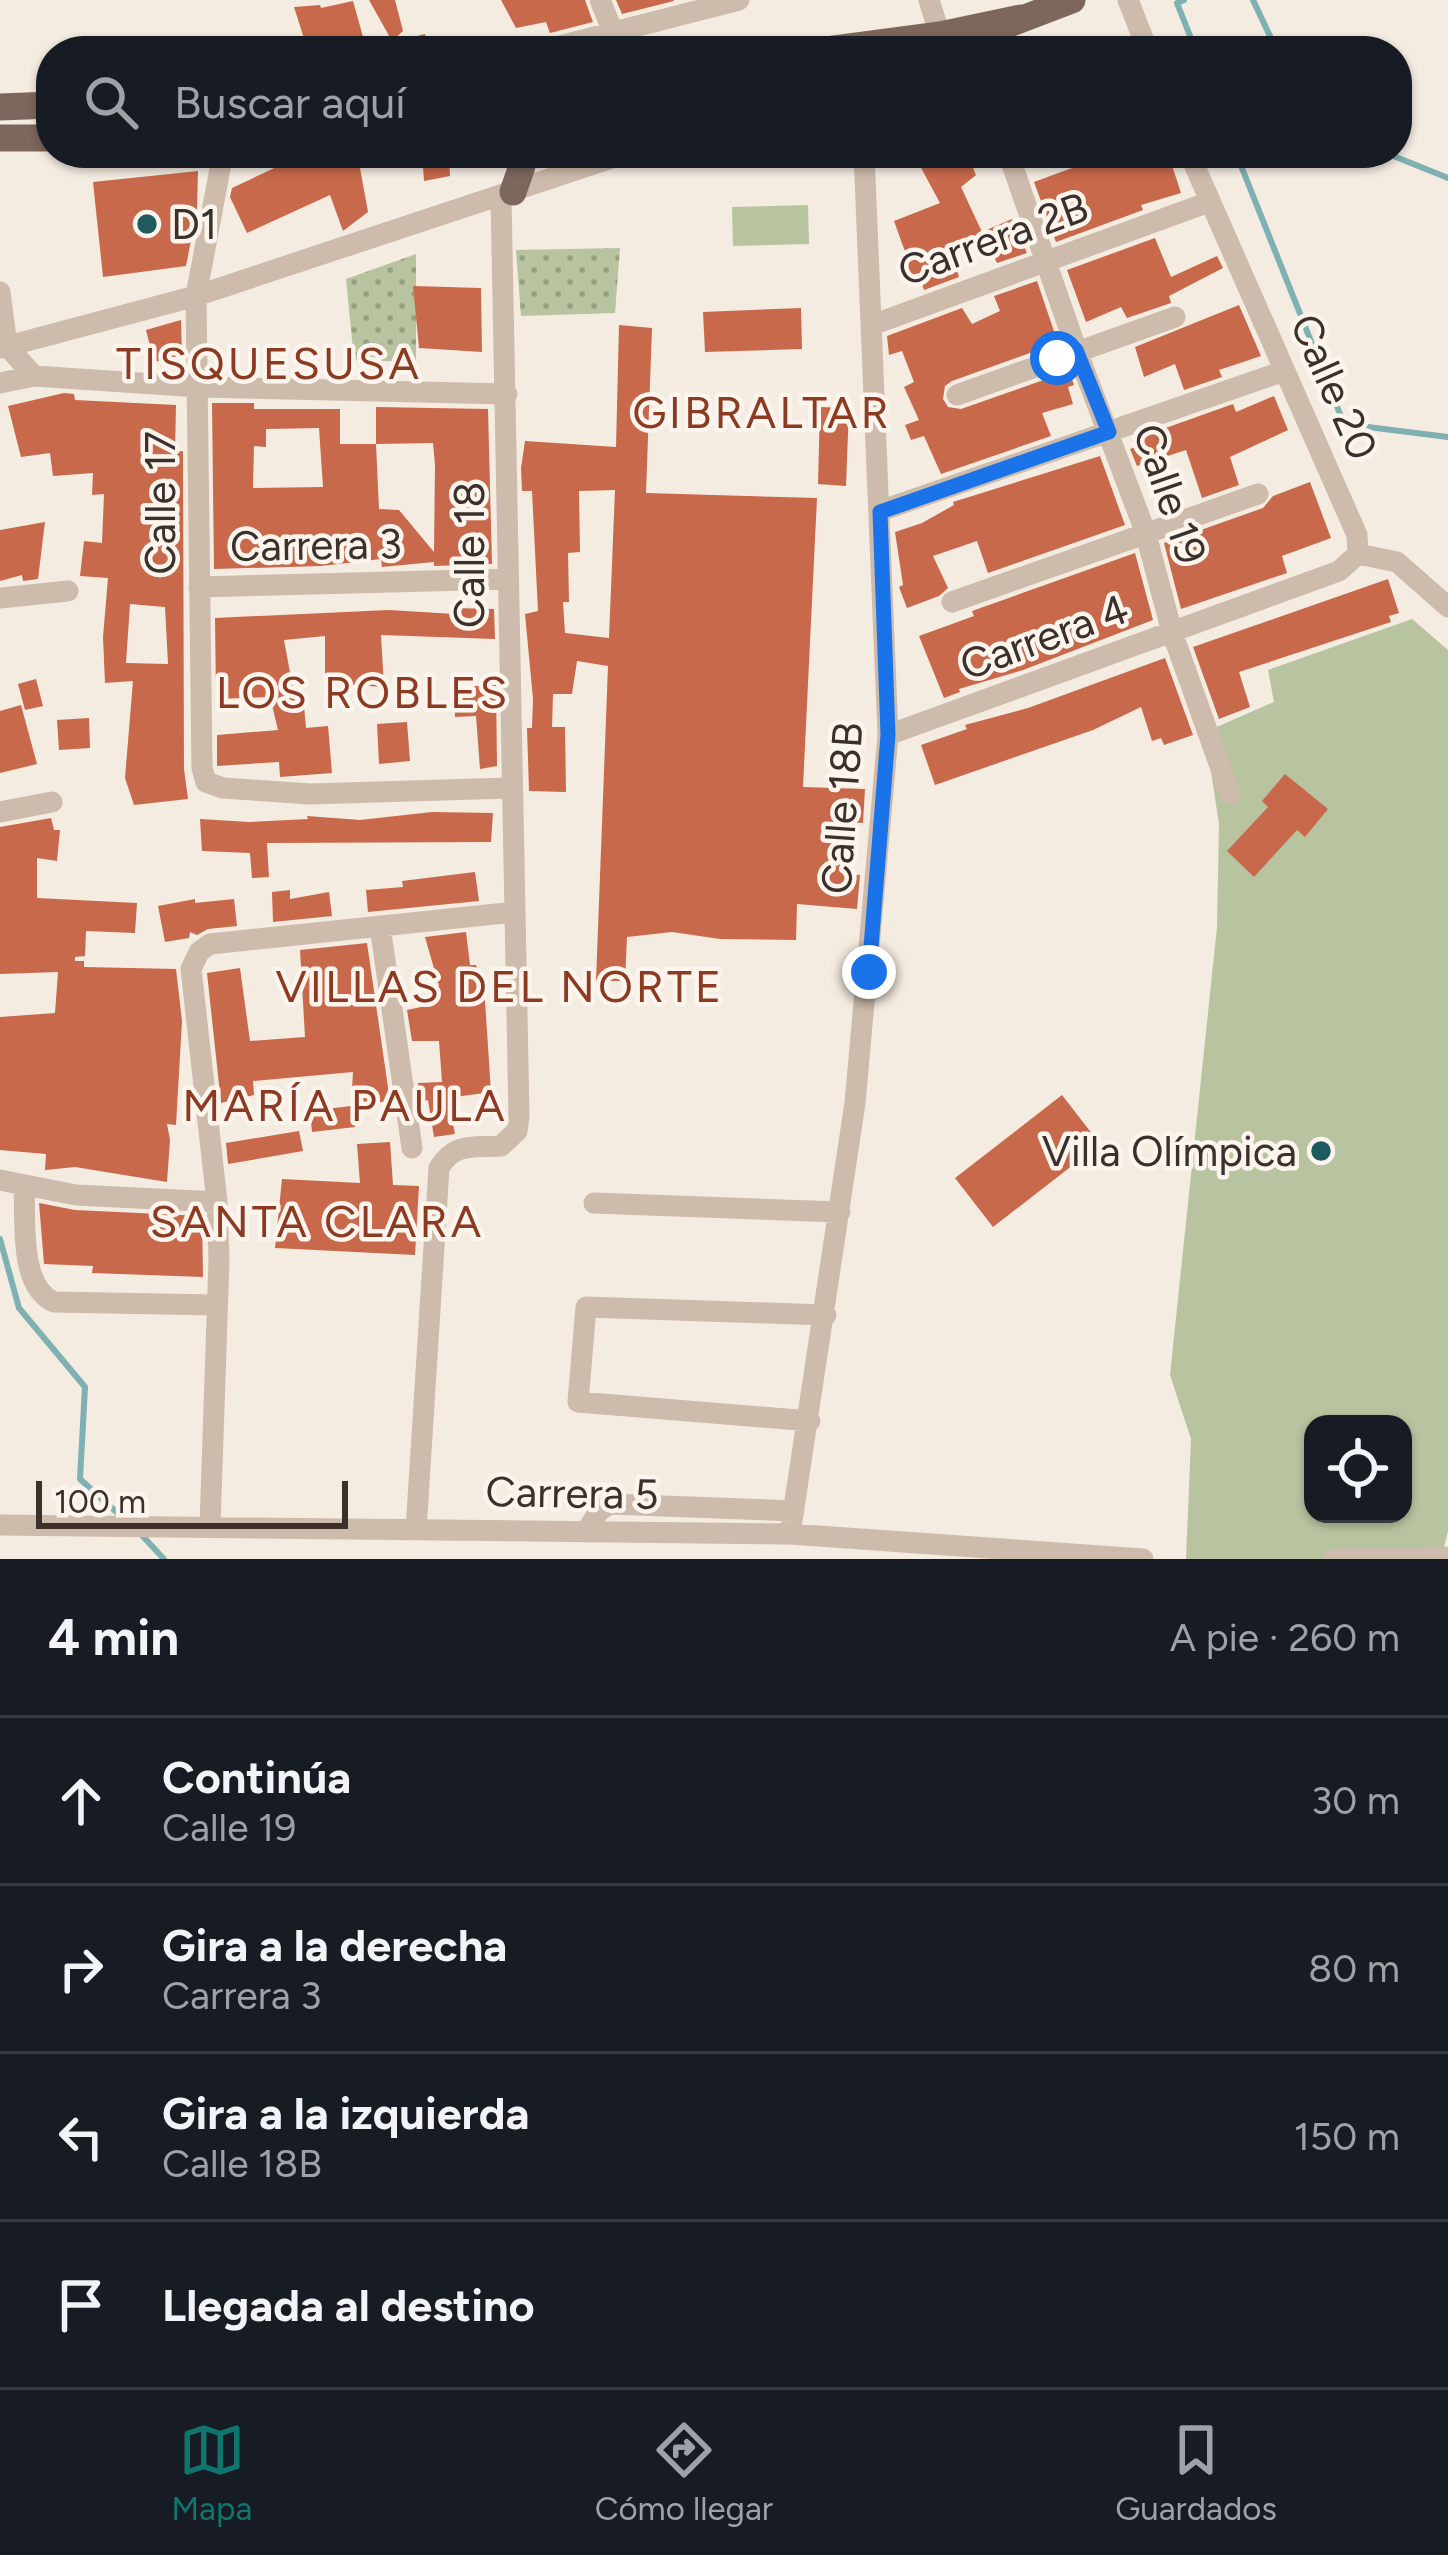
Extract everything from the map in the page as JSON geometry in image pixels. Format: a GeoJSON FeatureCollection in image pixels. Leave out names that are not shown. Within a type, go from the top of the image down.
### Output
{"type":"FeatureCollection","features":[{"type":"Feature","properties":{"kind":"main road"},"geometry":{"type":"LineString","coordinates":[[980,36],[1072,0]]}},
{"type":"Feature","properties":{"kind":"main road"},"geometry":{"type":"LineString","coordinates":[[0,107],[36,106]]}},
{"type":"Feature","properties":{"kind":"main road"},"geometry":{"type":"LineString","coordinates":[[0,138],[36,137]]}},
{"type":"Feature","properties":{"kind":"main road"},"geometry":{"type":"LineString","coordinates":[[507,195],[521,168]]}},
{"type":"Feature","properties":{"kind":"street"},"geometry":{"type":"LineString","coordinates":[[600,0],[613,32]]}},
{"type":"Feature","properties":{"kind":"street"},"geometry":{"type":"LineString","coordinates":[[598,36],[739,0]]}},
{"type":"Feature","properties":{"kind":"street"},"geometry":{"type":"LineString","coordinates":[[929,0],[951,36]]}},
{"type":"Feature","properties":{"kind":"street"},"geometry":{"type":"LineString","coordinates":[[1128,0],[1142,36]]}},
{"type":"Feature","properties":{"kind":"street","name":"Calle 17"},"geometry":{"type":"LineString","coordinates":[[220,168],[196,296],[202,768],[206,782],[223,788],[310,794],[510,788]]}},
{"type":"Feature","properties":{"kind":"street"},"geometry":{"type":"LineString","coordinates":[[4,347],[196,296],[584,168]]}},
{"type":"Feature","properties":{"kind":"street","name":"Calle 18B"},"geometry":{"type":"LineString","coordinates":[[792,1522],[840,1212],[869,972],[888,735],[865,168]]}},
{"type":"Feature","properties":{"kind":"street","name":"Calle 19"},"geometry":{"type":"LineString","coordinates":[[1013,168],[1145,531],[1172,632],[1230,794]]}},
{"type":"Feature","properties":{"kind":"street","name":"Calle 20"},"geometry":{"type":"LineString","coordinates":[[1195,168],[1357,536],[1358,554]]}},
{"type":"Feature","properties":{"kind":"street","name":"Calle 18"},"geometry":{"type":"LineString","coordinates":[[416,1530],[439,1168],[448,1152],[501,1146],[517,1131],[507,195]]}},
{"type":"Feature","properties":{"kind":"street","name":"Carrera 2B"},"geometry":{"type":"LineString","coordinates":[[872,325],[1209,202]]}},
{"type":"Feature","properties":{"kind":"street"},"geometry":{"type":"LineString","coordinates":[[0,292],[4,347],[34,376]]}},
{"type":"Feature","properties":{"kind":"street"},"geometry":{"type":"LineString","coordinates":[[957,395],[1174,316]]}},
{"type":"Feature","properties":{"kind":"street"},"geometry":{"type":"LineString","coordinates":[[880,512],[1284,371]]}},
{"type":"Feature","properties":{"kind":"street"},"geometry":{"type":"LineString","coordinates":[[0,382],[34,376],[199,387],[507,394]]}},
{"type":"Feature","properties":{"kind":"street"},"geometry":{"type":"LineString","coordinates":[[952,602],[1258,494]]}},
{"type":"Feature","properties":{"kind":"street"},"geometry":{"type":"LineString","coordinates":[[1358,554],[1397,562],[1448,607]]}},
{"type":"Feature","properties":{"kind":"street","name":"Carrera 4"},"geometry":{"type":"LineString","coordinates":[[888,735],[1340,571],[1358,554]]}},
{"type":"Feature","properties":{"kind":"street","name":"Carrera 3"},"geometry":{"type":"LineString","coordinates":[[199,586],[508,579]]}},
{"type":"Feature","properties":{"kind":"street"},"geometry":{"type":"LineString","coordinates":[[0,598],[68,591]]}},
{"type":"Feature","properties":{"kind":"street"},"geometry":{"type":"LineString","coordinates":[[0,812],[52,802]]}},
{"type":"Feature","properties":{"kind":"street"},"geometry":{"type":"LineString","coordinates":[[210,1526],[217,1202],[191,969],[199,952],[210,944],[515,912]]}},
{"type":"Feature","properties":{"kind":"street"},"geometry":{"type":"LineString","coordinates":[[380,926],[412,1148]]}},
{"type":"Feature","properties":{"kind":"street"},"geometry":{"type":"LineString","coordinates":[[0,1180],[76,1195],[217,1202]]}},
{"type":"Feature","properties":{"kind":"street"},"geometry":{"type":"LineString","coordinates":[[23,1185],[30,1275],[44,1297],[54,1302],[216,1305]]}},
{"type":"Feature","properties":{"kind":"street"},"geometry":{"type":"LineString","coordinates":[[594,1203],[840,1212]]}},
{"type":"Feature","properties":{"kind":"street"},"geometry":{"type":"LineString","coordinates":[[810,1420],[578,1402],[586,1307],[826,1315]]}},
{"type":"Feature","properties":{"kind":"street","name":"Carrera 5"},"geometry":{"type":"LineString","coordinates":[[0,1525],[586,1532],[599,1511],[610,1504],[792,1522]]}},
{"type":"Feature","properties":{"kind":"street"},"geometry":{"type":"LineString","coordinates":[[792,1522],[1143,1559]]}},
{"type":"Feature","properties":{"kind":"street"},"geometry":{"type":"LineString","coordinates":[[1334,1559],[1448,1557]]}},
{"type":"Feature","properties":{"kind":"green space"},"geometry":{"type":"Polygon","coordinates":[[[808,205],[809,244],[733,246],[732,207],[808,205]]]}},
{"type":"Feature","properties":{"kind":"green space"},"geometry":{"type":"Polygon","coordinates":[[[620,248],[615,313],[521,316],[516,250],[620,248]]]}},
{"type":"Feature","properties":{"kind":"green space"},"geometry":{"type":"Polygon","coordinates":[[[416,254],[416,362],[354,360],[346,279],[416,254]]]}},
{"type":"Feature","properties":{"kind":"green space","name":"Villa Olímpica"},"geometry":{"type":"Polygon","coordinates":[[[1412,619],[1448,650],[1448,1531],[1441,1559],[1186,1559],[1191,1439],[1170,1375],[1217,927],[1219,824],[1205,732],[1274,702],[1268,670],[1412,619]]]}},
{"type":"Feature","properties":{"kind":"building"},"geometry":{"type":"Polygon","coordinates":[[[369,0],[395,0],[403,31],[389,36],[369,0]]]}},
{"type":"Feature","properties":{"kind":"building"},"geometry":{"type":"Polygon","coordinates":[[[501,0],[585,0],[593,22],[550,33],[546,22],[516,28],[501,0]]]}},
{"type":"Feature","properties":{"kind":"building"},"geometry":{"type":"Polygon","coordinates":[[[616,0],[673,0],[674,1],[622,14],[616,0]]]}},
{"type":"Feature","properties":{"kind":"building"},"geometry":{"type":"Polygon","coordinates":[[[353,1],[363,36],[303,36],[294,7],[321,8],[353,1]]]}},
{"type":"Feature","properties":{"kind":"building"},"geometry":{"type":"Polygon","coordinates":[[[274,168],[360,168],[368,212],[343,231],[330,195],[247,233],[230,197],[232,188],[274,168]]]}},
{"type":"Feature","properties":{"kind":"building"},"geometry":{"type":"Polygon","coordinates":[[[423,168],[450,168],[450,176],[424,181],[423,168]]]}},
{"type":"Feature","properties":{"kind":"building"},"geometry":{"type":"Polygon","coordinates":[[[921,168],[973,168],[976,175],[961,187],[982,232],[951,250],[959,277],[924,290],[918,273],[902,280],[897,263],[907,257],[894,221],[940,203],[921,168]]]}},
{"type":"Feature","properties":{"kind":"building"},"geometry":{"type":"Polygon","coordinates":[[[1072,168],[1173,168],[1181,193],[1056,242],[1034,182],[1072,168]]]}},
{"type":"Feature","properties":{"kind":"building","name":"D1"},"geometry":{"type":"Polygon","coordinates":[[[198,171],[197,210],[186,266],[103,277],[93,182],[198,171]]]}},
{"type":"Feature","properties":{"kind":"building"},"geometry":{"type":"Polygon","coordinates":[[[1012,219],[1027,253],[997,263],[982,232],[1012,219]]]}},
{"type":"Feature","properties":{"kind":"building"},"geometry":{"type":"Polygon","coordinates":[[[1155,238],[1171,277],[1217,256],[1223,268],[1169,296],[1171,303],[1127,318],[1121,307],[1086,322],[1067,270],[1155,238]]]}},
{"type":"Feature","properties":{"kind":"building"},"geometry":{"type":"Polygon","coordinates":[[[1037,281],[1058,343],[952,381],[945,386],[943,399],[948,407],[961,409],[1069,371],[1073,404],[1042,413],[1051,436],[941,474],[924,436],[911,440],[905,425],[919,420],[904,387],[914,382],[902,351],[889,355],[887,336],[962,308],[972,324],[1000,311],[994,296],[1037,281]]]}},
{"type":"Feature","properties":{"kind":"building"},"geometry":{"type":"Polygon","coordinates":[[[413,286],[481,288],[482,352],[419,348],[413,286]]]}},
{"type":"Feature","properties":{"kind":"building"},"geometry":{"type":"Polygon","coordinates":[[[1239,305],[1261,356],[1219,370],[1222,377],[1184,390],[1175,364],[1144,377],[1135,347],[1239,305]]]}},
{"type":"Feature","properties":{"kind":"building"},"geometry":{"type":"Polygon","coordinates":[[[801,308],[802,349],[705,352],[703,312],[801,308]]]}},
{"type":"Feature","properties":{"kind":"building"},"geometry":{"type":"Polygon","coordinates":[[[181,320],[182,355],[154,362],[146,330],[181,320]]]}},
{"type":"Feature","properties":{"kind":"building"},"geometry":{"type":"Polygon","coordinates":[[[619,325],[652,328],[646,493],[817,498],[803,787],[865,789],[863,823],[847,822],[844,874],[860,875],[857,909],[797,904],[796,940],[720,939],[672,932],[627,937],[625,981],[596,981],[608,666],[577,661],[572,694],[553,694],[552,727],[565,727],[566,792],[529,791],[527,728],[532,728],[533,699],[525,614],[538,611],[532,491],[522,491],[521,468],[525,441],[616,447],[619,325]],[[615,490],[579,491],[580,552],[568,553],[565,633],[609,638],[615,490]]]}},
{"type":"Feature","properties":{"kind":"building"},"geometry":{"type":"Polygon","coordinates":[[[64,393],[74,394],[75,400],[176,405],[175,452],[183,451],[188,799],[134,805],[125,778],[133,681],[105,683],[108,578],[80,576],[84,541],[102,543],[104,494],[92,495],[93,473],[53,476],[50,453],[21,457],[8,406],[64,393]],[[130,604],[126,663],[168,664],[165,607],[130,604]]]}},
{"type":"Feature","properties":{"kind":"building"},"geometry":{"type":"Polygon","coordinates":[[[1274,396],[1288,430],[1230,457],[1239,485],[1202,498],[1186,450],[1137,466],[1130,449],[1135,447],[1132,440],[1233,404],[1236,412],[1274,396]]]}},
{"type":"Feature","properties":{"kind":"building"},"geometry":{"type":"Polygon","coordinates":[[[212,403],[254,403],[254,409],[340,409],[340,444],[376,444],[376,407],[488,409],[492,564],[382,567],[381,559],[214,569],[212,403]],[[319,428],[266,429],[266,447],[254,446],[253,488],[323,487],[319,428]],[[433,443],[376,444],[379,509],[399,510],[434,552],[435,465],[433,443]]]}},
{"type":"Feature","properties":{"kind":"building"},"geometry":{"type":"Polygon","coordinates":[[[820,407],[849,408],[846,486],[818,484],[820,407]]]}},
{"type":"Feature","properties":{"kind":"building"},"geometry":{"type":"Polygon","coordinates":[[[1100,456],[1125,525],[988,573],[977,541],[933,556],[948,588],[907,608],[899,587],[903,585],[895,532],[922,523],[953,502],[1100,456]]]}},
{"type":"Feature","properties":{"kind":"building"},"geometry":{"type":"Polygon","coordinates":[[[1310,482],[1331,538],[1282,556],[1287,573],[1181,609],[1164,543],[1263,508],[1273,496],[1310,482]]]}},
{"type":"Feature","properties":{"kind":"building"},"geometry":{"type":"Polygon","coordinates":[[[45,522],[38,579],[23,581],[22,575],[0,581],[0,530],[45,522]]]}},
{"type":"Feature","properties":{"kind":"building"},"geometry":{"type":"Polygon","coordinates":[[[1135,553],[1153,620],[944,698],[919,636],[974,616],[972,611],[1135,553]]]}},
{"type":"Feature","properties":{"kind":"building"},"geometry":{"type":"Polygon","coordinates":[[[1388,579],[1399,613],[1389,616],[1391,622],[1239,672],[1250,707],[1219,719],[1193,647],[1388,579]]]}},
{"type":"Feature","properties":{"kind":"building"},"geometry":{"type":"Polygon","coordinates":[[[455,608],[494,609],[495,639],[381,635],[384,687],[325,683],[325,636],[284,640],[296,705],[304,706],[306,728],[328,726],[332,773],[280,777],[279,762],[217,766],[217,735],[278,730],[270,697],[216,699],[215,618],[389,610],[454,614],[455,608]]]}},
{"type":"Feature","properties":{"kind":"building"},"geometry":{"type":"Polygon","coordinates":[[[1165,658],[1193,735],[1164,745],[1161,738],[1152,741],[1141,707],[1093,730],[935,785],[921,745],[967,729],[965,725],[1028,708],[1165,658]]]}},
{"type":"Feature","properties":{"kind":"building"},"geometry":{"type":"Polygon","coordinates":[[[36,679],[43,706],[25,710],[18,684],[36,679]]]}},
{"type":"Feature","properties":{"kind":"building"},"geometry":{"type":"Polygon","coordinates":[[[496,685],[497,766],[480,769],[476,716],[455,717],[454,687],[496,685]]]}},
{"type":"Feature","properties":{"kind":"building"},"geometry":{"type":"Polygon","coordinates":[[[21,705],[37,764],[0,773],[0,711],[21,705]]]}},
{"type":"Feature","properties":{"kind":"building"},"geometry":{"type":"Polygon","coordinates":[[[89,718],[90,748],[59,750],[57,720],[89,718]]]}},
{"type":"Feature","properties":{"kind":"building"},"geometry":{"type":"Polygon","coordinates":[[[407,722],[410,761],[379,764],[377,724],[407,722]]]}},
{"type":"Feature","properties":{"kind":"building"},"geometry":{"type":"Polygon","coordinates":[[[1285,774],[1328,809],[1305,837],[1297,830],[1254,877],[1227,851],[1268,807],[1262,801],[1285,774]]]}},
{"type":"Feature","properties":{"kind":"building"},"geometry":{"type":"Polygon","coordinates":[[[432,812],[493,813],[491,842],[267,843],[269,877],[252,878],[250,853],[202,851],[200,819],[249,822],[307,816],[360,820],[432,812]]]}},
{"type":"Feature","properties":{"kind":"building"},"geometry":{"type":"Polygon","coordinates":[[[51,818],[54,830],[60,830],[57,861],[37,858],[37,898],[137,903],[135,933],[86,931],[85,956],[75,961],[84,961],[84,967],[176,969],[182,1021],[176,1125],[167,1124],[167,1182],[75,1167],[45,1170],[46,1154],[0,1150],[0,1017],[55,1013],[58,972],[0,974],[0,827],[51,818]]]}},
{"type":"Feature","properties":{"kind":"building"},"geometry":{"type":"Polygon","coordinates":[[[475,872],[479,901],[368,912],[366,890],[475,872]]]}},
{"type":"Feature","properties":{"kind":"building"},"geometry":{"type":"Polygon","coordinates":[[[290,890],[290,899],[329,892],[332,916],[273,922],[272,892],[290,890]]]}},
{"type":"Feature","properties":{"kind":"building"},"geometry":{"type":"Polygon","coordinates":[[[195,899],[195,903],[234,899],[237,926],[197,935],[190,932],[189,938],[165,942],[158,906],[195,899]]]}},
{"type":"Feature","properties":{"kind":"building"},"geometry":{"type":"Polygon","coordinates":[[[466,932],[470,965],[476,965],[485,1001],[491,1092],[448,1098],[455,1134],[434,1137],[428,1100],[420,1102],[418,1083],[442,1082],[439,1041],[412,1041],[407,1010],[435,1004],[432,986],[439,986],[425,937],[466,932]]]}},
{"type":"Feature","properties":{"kind":"building"},"geometry":{"type":"Polygon","coordinates":[[[367,943],[390,1101],[352,1106],[355,1127],[312,1132],[310,1111],[351,1106],[353,1072],[253,1081],[254,1095],[221,1103],[207,973],[240,968],[250,1041],[305,1037],[300,950],[367,943]]]}},
{"type":"Feature","properties":{"kind":"building"},"geometry":{"type":"Polygon","coordinates":[[[1062,1095],[1100,1144],[993,1227],[955,1178],[1062,1095]]]}},
{"type":"Feature","properties":{"kind":"building"},"geometry":{"type":"Polygon","coordinates":[[[299,1131],[303,1151],[228,1164],[226,1143],[299,1131]]]}},
{"type":"Feature","properties":{"kind":"building"},"geometry":{"type":"Polygon","coordinates":[[[390,1142],[393,1185],[419,1186],[415,1255],[275,1248],[282,1179],[360,1183],[357,1144],[390,1142]]]}},
{"type":"Feature","properties":{"kind":"building"},"geometry":{"type":"Polygon","coordinates":[[[39,1203],[75,1210],[202,1216],[203,1277],[92,1273],[93,1266],[44,1264],[39,1203]]]}},
{"type":"Feature","properties":{"kind":"waterway"},"geometry":{"type":"LineString","coordinates":[[1184,0],[1177,3],[1190,36]]}},
{"type":"Feature","properties":{"kind":"waterway"},"geometry":{"type":"LineString","coordinates":[[1253,0],[1270,36]]}},
{"type":"Feature","properties":{"kind":"waterway"},"geometry":{"type":"LineString","coordinates":[[1412,163],[1448,178]]}},
{"type":"Feature","properties":{"kind":"waterway"},"geometry":{"type":"LineString","coordinates":[[1242,168],[1344,424],[1448,437]]}},
{"type":"Feature","properties":{"kind":"waterway"},"geometry":{"type":"LineString","coordinates":[[0,1239],[19,1308],[85,1387],[80,1479],[123,1518]]}},
{"type":"Feature","properties":{"kind":"waterway"},"geometry":{"type":"LineString","coordinates":[[138,1531],[164,1559]]}},
{"type":"Feature","properties":{"kind":"place","name":"D1"},"geometry":{"type":"Point","coordinates":[147,224]}},
{"type":"Feature","properties":{"kind":"place","name":"Villa Olímpica"},"geometry":{"type":"Point","coordinates":[1321,1151]}},
{"type":"Feature","properties":{"kind":"district","name":"TISQUESUSA"},"geometry":{"type":"Point","coordinates":[269,363]}},
{"type":"Feature","properties":{"kind":"district","name":"GIBRALTAR"},"geometry":{"type":"Point","coordinates":[762,412]}},
{"type":"Feature","properties":{"kind":"district","name":"LOS ROBLES"},"geometry":{"type":"Point","coordinates":[363,692]}},
{"type":"Feature","properties":{"kind":"district","name":"VILLAS DEL NORTE"},"geometry":{"type":"Point","coordinates":[500,986]}},
{"type":"Feature","properties":{"kind":"district","name":"MARÍA PAULA"},"geometry":{"type":"Point","coordinates":[345,1105]}},
{"type":"Feature","properties":{"kind":"district","name":"SANTA CLARA"},"geometry":{"type":"Point","coordinates":[317,1221]}},
{"type":"Feature","properties":{"kind":"route"},"geometry":{"type":"LineString","coordinates":[[869,972],[888,735],[880,512],[1109,432],[1076,350],[1057,358]]}}]}
